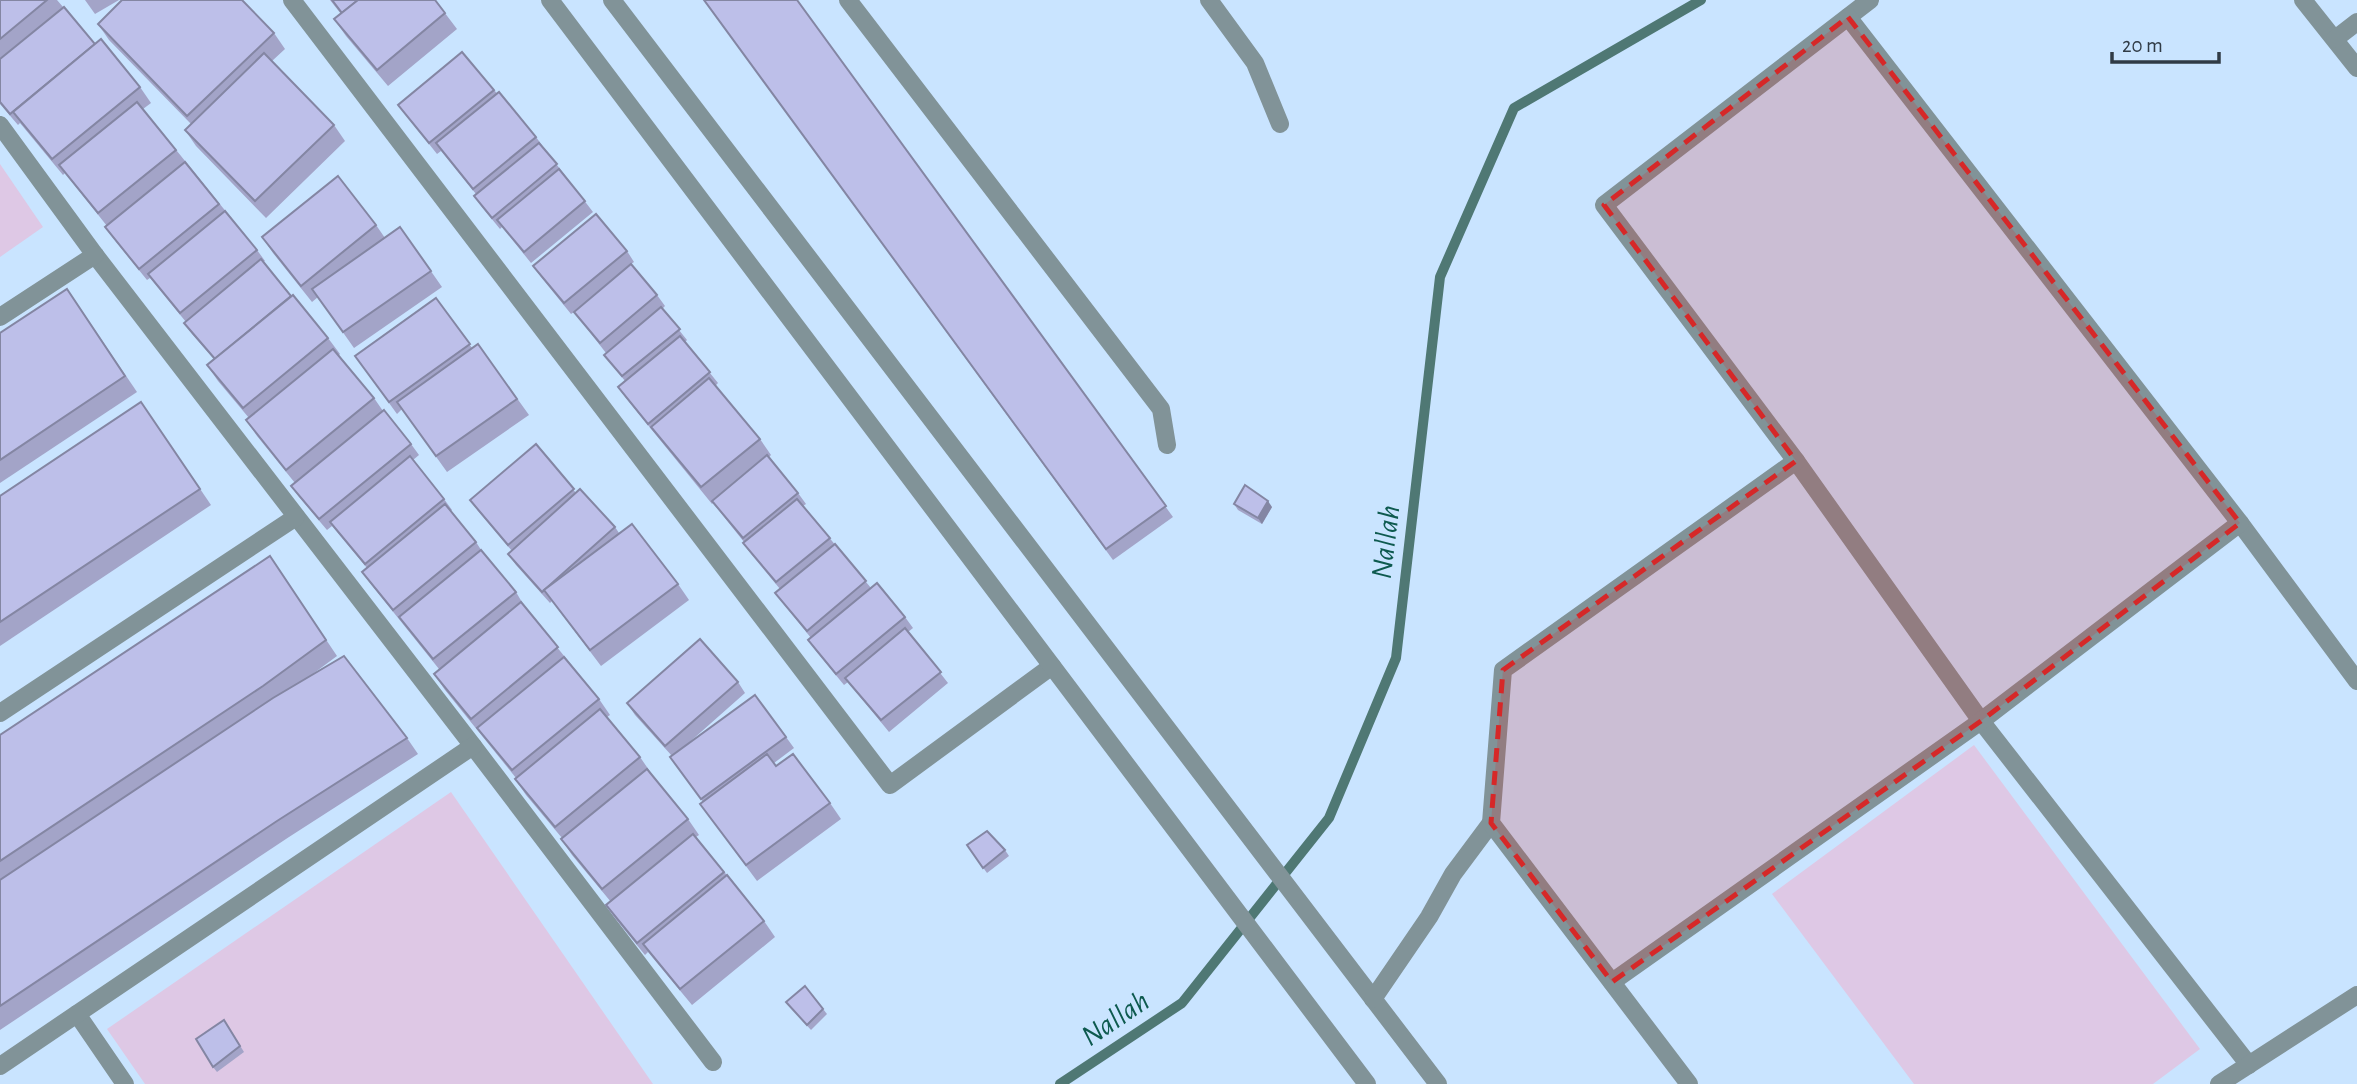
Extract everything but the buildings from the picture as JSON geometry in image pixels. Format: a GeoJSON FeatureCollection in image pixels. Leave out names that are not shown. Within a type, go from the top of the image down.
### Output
{"type":"FeatureCollection","features":[{"type":"Feature","properties":{"kind":"street"},"geometry":{"type":"LineString","coordinates":[[292,0],[890,785],[1052,666]]}},
{"type":"Feature","properties":{"kind":"street"},"geometry":{"type":"LineString","coordinates":[[550,0],[1367,1084]]}},
{"type":"Feature","properties":{"kind":"street"},"geometry":{"type":"LineString","coordinates":[[612,0],[1437,1084]]}},
{"type":"Feature","properties":{"kind":"street"},"geometry":{"type":"LineString","coordinates":[[848,0],[1161,409],[1167,445]]}},
{"type":"Feature","properties":{"kind":"street"},"geometry":{"type":"LineString","coordinates":[[1209,0],[1255,63],[1280,124]]}},
{"type":"Feature","properties":{"kind":"street"},"geometry":{"type":"LineString","coordinates":[[1870,0],[1604,205],[1796,461],[1981,721],[2249,1065]]}},
{"type":"Feature","properties":{"kind":"street"},"geometry":{"type":"LineString","coordinates":[[2303,0],[2357,68]]}},
{"type":"Feature","properties":{"kind":"street"},"geometry":{"type":"LineString","coordinates":[[1848,17],[2240,523],[2357,681]]}},
{"type":"Feature","properties":{"kind":"street"},"geometry":{"type":"LineString","coordinates":[[2334,39],[2357,22]]}},
{"type":"Feature","properties":{"kind":"street"},"geometry":{"type":"LineString","coordinates":[[0,125],[95,254],[713,1062]]}},
{"type":"Feature","properties":{"kind":"street"},"geometry":{"type":"LineString","coordinates":[[0,317],[95,254]]}},
{"type":"Feature","properties":{"kind":"street"},"geometry":{"type":"LineString","coordinates":[[1373,999],[1429,917],[1454,874],[1491,823],[1503,670],[1796,461]]}},
{"type":"Feature","properties":{"kind":"street"},"geometry":{"type":"LineString","coordinates":[[0,713],[296,517]]}},
{"type":"Feature","properties":{"kind":"street"},"geometry":{"type":"LineString","coordinates":[[1612,982],[1981,721],[2240,523]]}},
{"type":"Feature","properties":{"kind":"street"},"geometry":{"type":"LineString","coordinates":[[0,1066],[473,746]]}},
{"type":"Feature","properties":{"kind":"street"},"geometry":{"type":"LineString","coordinates":[[1491,823],[1689,1084]]}},
{"type":"Feature","properties":{"kind":"street"},"geometry":{"type":"LineString","coordinates":[[2219,1084],[2357,995]]}},
{"type":"Feature","properties":{"kind":"street"},"geometry":{"type":"LineString","coordinates":[[77,1014],[125,1084]]}},
{"type":"Feature","properties":{"kind":"highlighted area"},"geometry":{"type":"Polygon","coordinates":[[[1848,17],[2240,523],[1981,721],[1612,982],[1491,823],[1503,670],[1796,461],[1604,205],[1848,17]]]}},
{"type":"Feature","properties":{"kind":"shaded area"},"geometry":{"type":"Polygon","coordinates":[[[0,164],[43,227],[0,257],[0,164]]]}},
{"type":"Feature","properties":{"kind":"shaded area"},"geometry":{"type":"Polygon","coordinates":[[[1974,745],[2200,1049],[2153,1084],[1914,1084],[1772,894],[1974,745]]]}},
{"type":"Feature","properties":{"kind":"shaded area"},"geometry":{"type":"Polygon","coordinates":[[[451,792],[653,1084],[145,1084],[107,1029],[451,792]]]}},
{"type":"Feature","properties":{"kind":"waterway","name":"Nallah"},"geometry":{"type":"LineString","coordinates":[[1060,1084],[1182,1003],[1329,818],[1396,658],[1440,277],[1514,108],[1701,0]]}}]}
